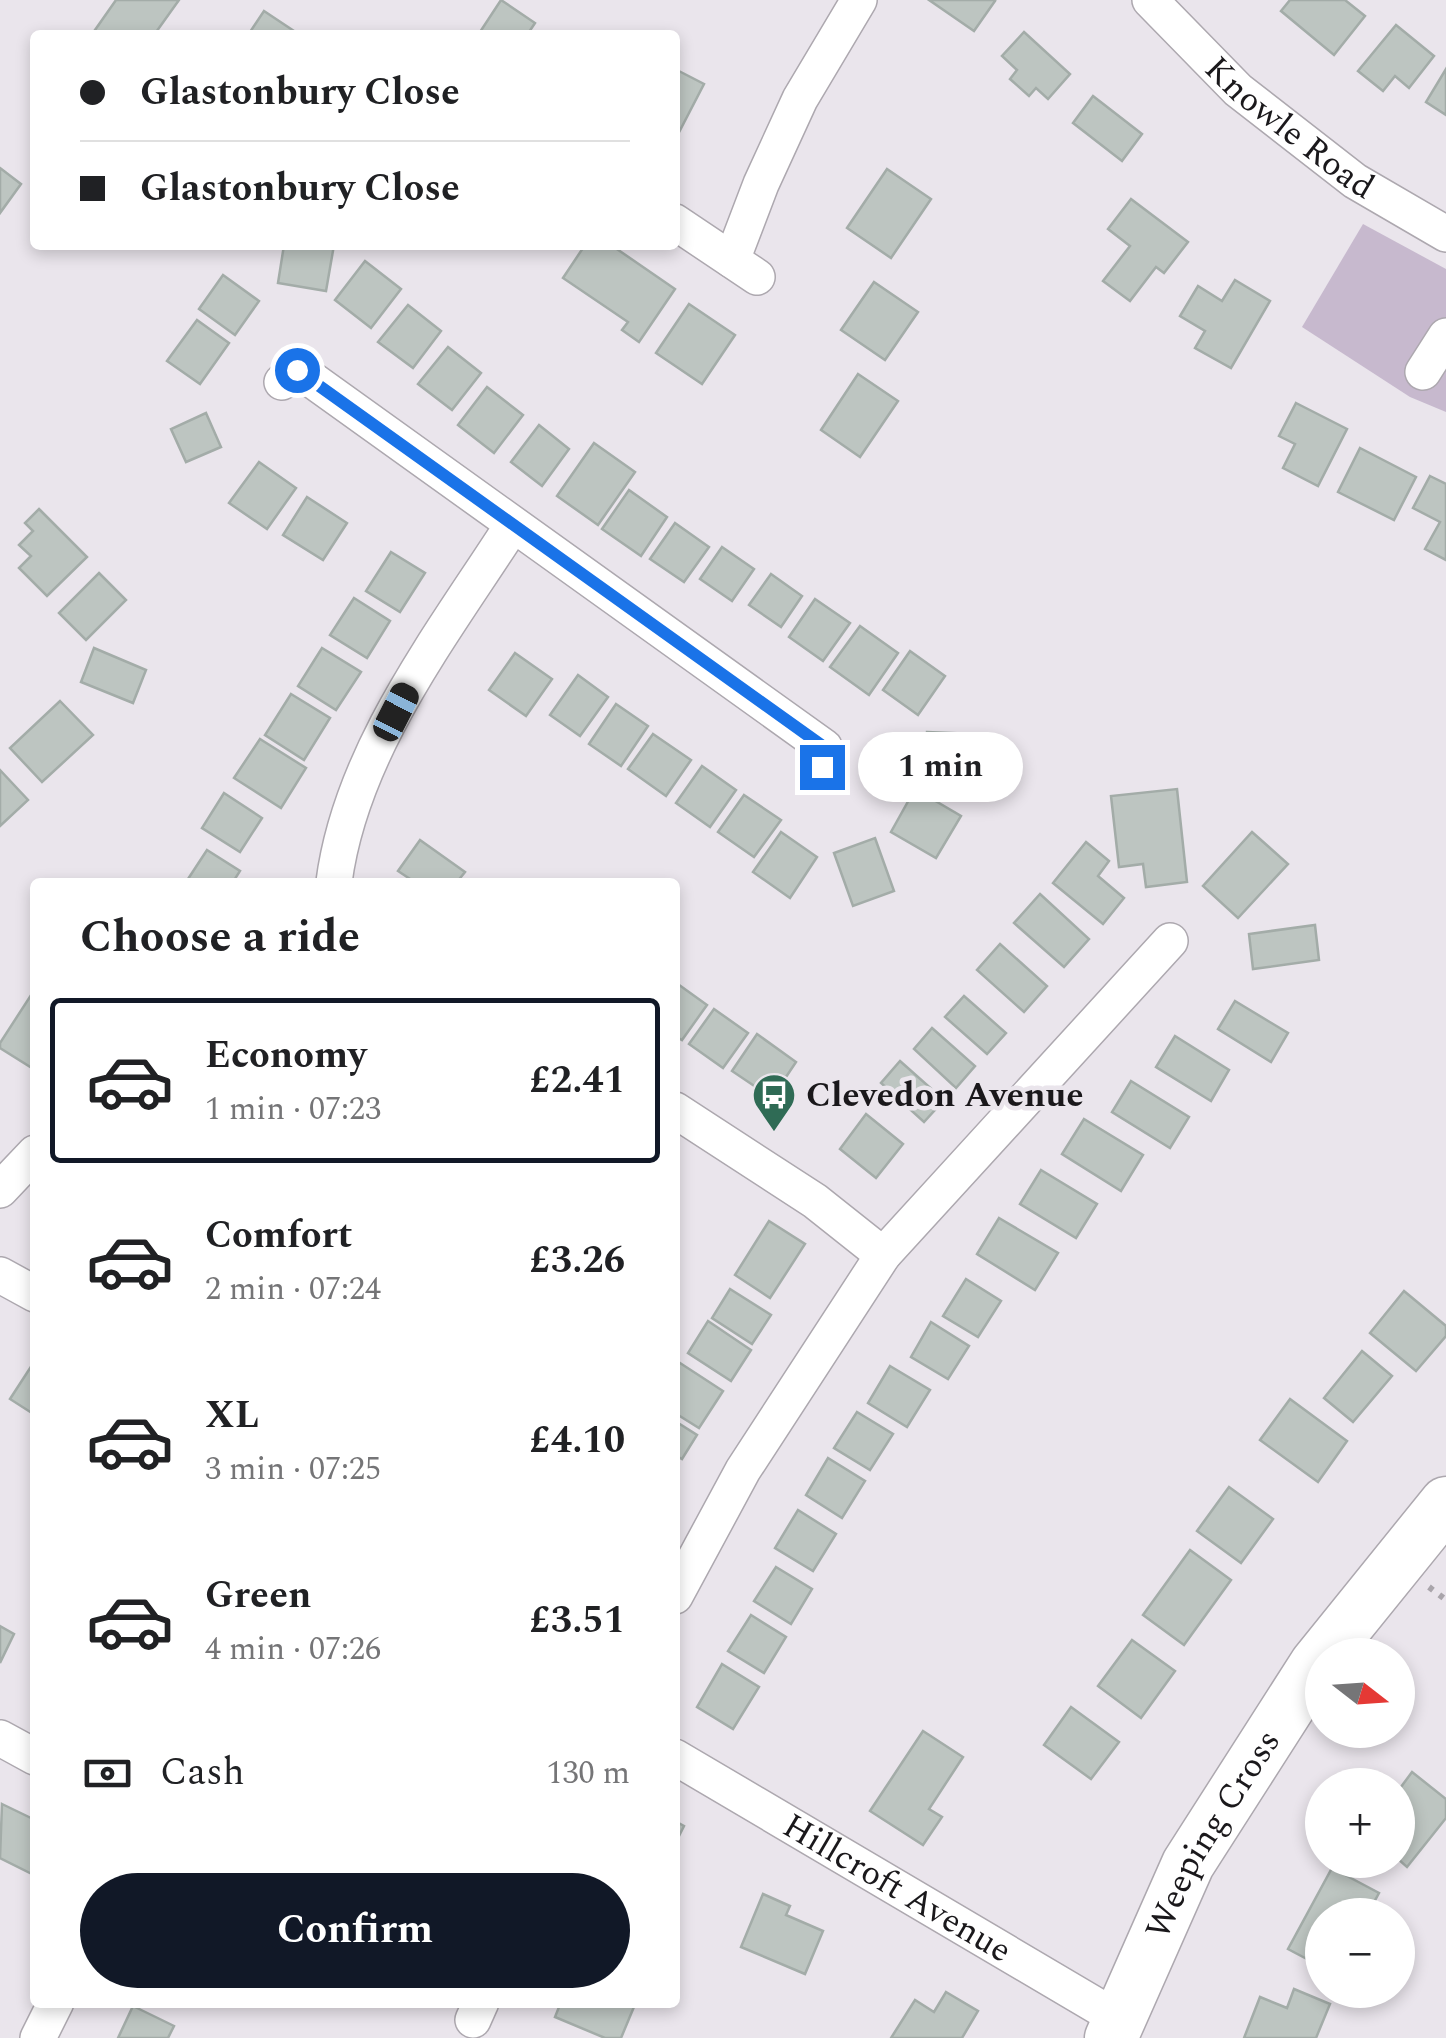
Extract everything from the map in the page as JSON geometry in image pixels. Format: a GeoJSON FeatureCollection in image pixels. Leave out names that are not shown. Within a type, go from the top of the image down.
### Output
{"type":"FeatureCollection","features":[{"type":"Feature","properties":{"kind":"highway","name":"Weeping Cross"},"geometry":{"type":"LineString","coordinates":[[1115,2029],[1188,1864],[1316,1664],[1446,1503]]}},
{"type":"Feature","properties":{"kind":"street"},"geometry":{"type":"LineString","coordinates":[[680,225],[745,268],[761,184],[800,99],[859,0]]}},
{"type":"Feature","properties":{"kind":"street","name":"Knowle Road"},"geometry":{"type":"LineString","coordinates":[[1150,0],[1253,102],[1355,181],[1446,234]]}},
{"type":"Feature","properties":{"kind":"street"},"geometry":{"type":"LineString","coordinates":[[1423,372],[1446,336]]}},
{"type":"Feature","properties":{"kind":"street"},"geometry":{"type":"LineString","coordinates":[[282,382],[297,370],[824,747],[822,767]]}},
{"type":"Feature","properties":{"kind":"street"},"geometry":{"type":"LineString","coordinates":[[334,878],[338,850],[366,772],[412,682],[512,526]]}},
{"type":"Feature","properties":{"kind":"street"},"geometry":{"type":"LineString","coordinates":[[680,1587],[743,1470],[882,1255],[1170,941]]}},
{"type":"Feature","properties":{"kind":"street"},"geometry":{"type":"LineString","coordinates":[[680,1113],[815,1200],[882,1255]]}},
{"type":"Feature","properties":{"kind":"street"},"geometry":{"type":"LineString","coordinates":[[0,1190],[30,1158]]}},
{"type":"Feature","properties":{"kind":"street"},"geometry":{"type":"LineString","coordinates":[[0,1275],[30,1291]]}},
{"type":"Feature","properties":{"kind":"street"},"geometry":{"type":"LineString","coordinates":[[0,1738],[30,1754]]}},
{"type":"Feature","properties":{"kind":"street","name":"Hillcroft Avenue"},"geometry":{"type":"LineString","coordinates":[[680,1760],[1115,2029]]}},
{"type":"Feature","properties":{"kind":"street"},"geometry":{"type":"LineString","coordinates":[[38,2038],[53,2008]]}},
{"type":"Feature","properties":{"kind":"shaded area"},"geometry":{"type":"Polygon","coordinates":[[[1363,224],[1446,269],[1446,412],[1410,397],[1302,327],[1363,224]]]}},
{"type":"Feature","properties":{"kind":"building"},"geometry":{"type":"Polygon","coordinates":[[[116,0],[179,0],[158,30],[95,30],[116,0]]]}},
{"type":"Feature","properties":{"kind":"building"},"geometry":{"type":"Polygon","coordinates":[[[501,0],[535,23],[530,30],[481,30],[501,0]]]}},
{"type":"Feature","properties":{"kind":"building"},"geometry":{"type":"Polygon","coordinates":[[[929,0],[993,0],[995,1],[974,31],[929,0]]]}},
{"type":"Feature","properties":{"kind":"building"},"geometry":{"type":"Polygon","coordinates":[[[1290,0],[1345,0],[1365,16],[1334,55],[1281,11],[1290,0]]]}},
{"type":"Feature","properties":{"kind":"building"},"geometry":{"type":"Polygon","coordinates":[[[264,11],[292,30],[251,30],[264,11]]]}},
{"type":"Feature","properties":{"kind":"building"},"geometry":{"type":"Polygon","coordinates":[[[1396,25],[1434,56],[1409,88],[1395,76],[1383,91],[1358,71],[1396,25]]]}},
{"type":"Feature","properties":{"kind":"building"},"geometry":{"type":"Polygon","coordinates":[[[1024,32],[1070,74],[1048,99],[1036,88],[1029,96],[1010,79],[1017,70],[1002,56],[1024,32]]]}},
{"type":"Feature","properties":{"kind":"building"},"geometry":{"type":"Polygon","coordinates":[[[1446,69],[1446,115],[1426,102],[1446,69]]]}},
{"type":"Feature","properties":{"kind":"building"},"geometry":{"type":"Polygon","coordinates":[[[680,72],[704,84],[680,130],[680,72]]]}},
{"type":"Feature","properties":{"kind":"building"},"geometry":{"type":"Polygon","coordinates":[[[1093,96],[1142,134],[1122,161],[1073,123],[1093,96]]]}},
{"type":"Feature","properties":{"kind":"building"},"geometry":{"type":"Polygon","coordinates":[[[0,168],[21,184],[0,213],[0,168]]]}},
{"type":"Feature","properties":{"kind":"building"},"geometry":{"type":"Polygon","coordinates":[[[887,169],[931,199],[891,258],[847,228],[887,169]]]}},
{"type":"Feature","properties":{"kind":"building"},"geometry":{"type":"Polygon","coordinates":[[[1131,199],[1188,242],[1164,273],[1156,267],[1130,301],[1103,281],[1130,246],[1108,229],[1131,199]]]}},
{"type":"Feature","properties":{"kind":"building"},"geometry":{"type":"Polygon","coordinates":[[[283,250],[333,250],[326,291],[278,283],[283,250]]]}},
{"type":"Feature","properties":{"kind":"building"},"geometry":{"type":"Polygon","coordinates":[[[582,250],[618,250],[675,289],[639,342],[622,330],[628,322],[563,278],[582,250]]]}},
{"type":"Feature","properties":{"kind":"building"},"geometry":{"type":"Polygon","coordinates":[[[365,261],[401,289],[371,328],[335,300],[365,261]]]}},
{"type":"Feature","properties":{"kind":"building"},"geometry":{"type":"Polygon","coordinates":[[[223,275],[259,301],[235,335],[199,309],[223,275]]]}},
{"type":"Feature","properties":{"kind":"building"},"geometry":{"type":"Polygon","coordinates":[[[1235,280],[1270,301],[1231,368],[1195,348],[1205,331],[1180,316],[1198,286],[1222,301],[1235,280]]]}},
{"type":"Feature","properties":{"kind":"building"},"geometry":{"type":"Polygon","coordinates":[[[874,282],[918,312],[885,360],[841,330],[874,282]]]}},
{"type":"Feature","properties":{"kind":"building"},"geometry":{"type":"Polygon","coordinates":[[[689,304],[735,335],[702,384],[656,353],[689,304]]]}},
{"type":"Feature","properties":{"kind":"building"},"geometry":{"type":"Polygon","coordinates":[[[408,305],[441,331],[413,368],[378,342],[408,305]]]}},
{"type":"Feature","properties":{"kind":"building"},"geometry":{"type":"Polygon","coordinates":[[[197,320],[229,343],[200,384],[167,361],[197,320]]]}},
{"type":"Feature","properties":{"kind":"building"},"geometry":{"type":"Polygon","coordinates":[[[448,347],[481,373],[452,410],[418,384],[448,347]]]}},
{"type":"Feature","properties":{"kind":"building"},"geometry":{"type":"Polygon","coordinates":[[[858,374],[898,401],[860,457],[821,430],[858,374]]]}},
{"type":"Feature","properties":{"kind":"building"},"geometry":{"type":"Polygon","coordinates":[[[487,387],[523,415],[494,453],[458,425],[487,387]]]}},
{"type":"Feature","properties":{"kind":"building"},"geometry":{"type":"Polygon","coordinates":[[[1296,403],[1347,429],[1318,486],[1283,468],[1295,444],[1279,436],[1296,403]]]}},
{"type":"Feature","properties":{"kind":"building"},"geometry":{"type":"Polygon","coordinates":[[[206,413],[221,447],[186,462],[171,429],[206,413]]]}},
{"type":"Feature","properties":{"kind":"building"},"geometry":{"type":"Polygon","coordinates":[[[539,425],[569,449],[542,486],[511,462],[539,425]]]}},
{"type":"Feature","properties":{"kind":"building"},"geometry":{"type":"Polygon","coordinates":[[[594,443],[635,472],[598,525],[557,496],[594,443]]]}},
{"type":"Feature","properties":{"kind":"building"},"geometry":{"type":"Polygon","coordinates":[[[1360,448],[1416,477],[1394,520],[1338,492],[1360,448]]]}},
{"type":"Feature","properties":{"kind":"building"},"geometry":{"type":"Polygon","coordinates":[[[259,462],[296,488],[267,529],[229,503],[259,462]]]}},
{"type":"Feature","properties":{"kind":"building"},"geometry":{"type":"Polygon","coordinates":[[[1430,476],[1446,484],[1446,560],[1425,549],[1440,522],[1413,508],[1430,476]]]}},
{"type":"Feature","properties":{"kind":"building"},"geometry":{"type":"Polygon","coordinates":[[[629,490],[667,517],[641,556],[602,529],[629,490]]]}},
{"type":"Feature","properties":{"kind":"building"},"geometry":{"type":"Polygon","coordinates":[[[307,497],[347,523],[323,560],[283,535],[307,497]]]}},
{"type":"Feature","properties":{"kind":"building"},"geometry":{"type":"Polygon","coordinates":[[[39,509],[87,557],[47,596],[19,568],[31,556],[19,545],[33,531],[25,523],[39,509]]]}},
{"type":"Feature","properties":{"kind":"building"},"geometry":{"type":"Polygon","coordinates":[[[675,523],[709,547],[684,582],[650,559],[675,523]]]}},
{"type":"Feature","properties":{"kind":"building"},"geometry":{"type":"Polygon","coordinates":[[[722,547],[754,569],[732,601],[700,579],[722,547]]]}},
{"type":"Feature","properties":{"kind":"building"},"geometry":{"type":"Polygon","coordinates":[[[391,552],[425,573],[400,612],[366,591],[391,552]]]}},
{"type":"Feature","properties":{"kind":"building"},"geometry":{"type":"Polygon","coordinates":[[[99,573],[126,600],[86,640],[59,613],[99,573]]]}},
{"type":"Feature","properties":{"kind":"building"},"geometry":{"type":"Polygon","coordinates":[[[771,574],[802,596],[781,627],[749,605],[771,574]]]}},
{"type":"Feature","properties":{"kind":"building"},"geometry":{"type":"Polygon","coordinates":[[[354,598],[390,621],[367,658],[330,635],[354,598]]]}},
{"type":"Feature","properties":{"kind":"building"},"geometry":{"type":"Polygon","coordinates":[[[815,599],[850,623],[823,661],[789,637],[815,599]]]}},
{"type":"Feature","properties":{"kind":"building"},"geometry":{"type":"Polygon","coordinates":[[[860,626],[898,653],[869,695],[830,667],[860,626]]]}},
{"type":"Feature","properties":{"kind":"building"},"geometry":{"type":"Polygon","coordinates":[[[94,648],[146,670],[133,703],[81,682],[94,648]]]}},
{"type":"Feature","properties":{"kind":"building"},"geometry":{"type":"Polygon","coordinates":[[[322,648],[361,672],[336,710],[298,686],[322,648]]]}},
{"type":"Feature","properties":{"kind":"building"},"geometry":{"type":"Polygon","coordinates":[[[910,651],[945,676],[918,715],[883,690],[910,651]]]}},
{"type":"Feature","properties":{"kind":"building"},"geometry":{"type":"Polygon","coordinates":[[[515,653],[552,679],[526,716],[489,690],[515,653]]]}},
{"type":"Feature","properties":{"kind":"building"},"geometry":{"type":"Polygon","coordinates":[[[578,675],[608,697],[580,736],[550,715],[578,675]]]}},
{"type":"Feature","properties":{"kind":"building"},"geometry":{"type":"Polygon","coordinates":[[[291,694],[330,718],[304,760],[265,735],[291,694]]]}},
{"type":"Feature","properties":{"kind":"building"},"geometry":{"type":"Polygon","coordinates":[[[60,701],[93,735],[42,782],[10,748],[60,701]]]}},
{"type":"Feature","properties":{"kind":"building"},"geometry":{"type":"Polygon","coordinates":[[[616,704],[648,726],[621,766],[589,744],[616,704]]]}},
{"type":"Feature","properties":{"kind":"building"},"geometry":{"type":"Polygon","coordinates":[[[927,732],[974,734],[973,774],[925,772],[927,732]]]}},
{"type":"Feature","properties":{"kind":"building"},"geometry":{"type":"Polygon","coordinates":[[[653,734],[691,760],[666,796],[628,769],[653,734]]]}},
{"type":"Feature","properties":{"kind":"building"},"geometry":{"type":"Polygon","coordinates":[[[260,739],[306,768],[281,808],[234,778],[260,739]]]}},
{"type":"Feature","properties":{"kind":"building"},"geometry":{"type":"Polygon","coordinates":[[[702,766],[736,790],[710,827],[676,803],[702,766]]]}},
{"type":"Feature","properties":{"kind":"building"},"geometry":{"type":"Polygon","coordinates":[[[0,770],[28,800],[0,826],[0,770]]]}},
{"type":"Feature","properties":{"kind":"building"},"geometry":{"type":"Polygon","coordinates":[[[915,789],[961,816],[936,858],[891,832],[915,789]]]}},
{"type":"Feature","properties":{"kind":"building"},"geometry":{"type":"Polygon","coordinates":[[[1177,789],[1187,882],[1146,887],[1143,864],[1119,867],[1111,796],[1177,789]]]}},
{"type":"Feature","properties":{"kind":"building"},"geometry":{"type":"Polygon","coordinates":[[[224,793],[262,818],[240,852],[202,828],[224,793]]]}},
{"type":"Feature","properties":{"kind":"building"},"geometry":{"type":"Polygon","coordinates":[[[744,795],[781,820],[754,857],[718,832],[744,795]]]}},
{"type":"Feature","properties":{"kind":"building"},"geometry":{"type":"Polygon","coordinates":[[[781,832],[817,857],[790,898],[753,872],[781,832]]]}},
{"type":"Feature","properties":{"kind":"building"},"geometry":{"type":"Polygon","coordinates":[[[1252,832],[1288,864],[1238,918],[1203,886],[1252,832]]]}},
{"type":"Feature","properties":{"kind":"building"},"geometry":{"type":"Polygon","coordinates":[[[875,838],[894,891],[853,906],[834,853],[875,838]]]}},
{"type":"Feature","properties":{"kind":"building"},"geometry":{"type":"Polygon","coordinates":[[[420,840],[465,872],[460,878],[408,878],[398,871],[420,840]]]}},
{"type":"Feature","properties":{"kind":"building"},"geometry":{"type":"Polygon","coordinates":[[[1086,842],[1109,861],[1098,876],[1124,898],[1103,924],[1053,883],[1086,842]]]}},
{"type":"Feature","properties":{"kind":"building"},"geometry":{"type":"Polygon","coordinates":[[[207,850],[240,871],[236,878],[189,878],[207,850]]]}},
{"type":"Feature","properties":{"kind":"building"},"geometry":{"type":"Polygon","coordinates":[[[1040,894],[1089,939],[1064,967],[1014,923],[1040,894]]]}},
{"type":"Feature","properties":{"kind":"building"},"geometry":{"type":"Polygon","coordinates":[[[1315,925],[1319,960],[1253,969],[1249,934],[1315,925]]]}},
{"type":"Feature","properties":{"kind":"building"},"geometry":{"type":"Polygon","coordinates":[[[1000,944],[1047,986],[1024,1012],[977,970],[1000,944]]]}},
{"type":"Feature","properties":{"kind":"building"},"geometry":{"type":"Polygon","coordinates":[[[680,986],[707,1005],[680,1039],[680,986]]]}},
{"type":"Feature","properties":{"kind":"building"},"geometry":{"type":"Polygon","coordinates":[[[964,996],[1006,1033],[987,1054],[945,1017],[964,996]]]}},
{"type":"Feature","properties":{"kind":"building"},"geometry":{"type":"Polygon","coordinates":[[[30,997],[30,1067],[0,1048],[30,997]]]}},
{"type":"Feature","properties":{"kind":"building"},"geometry":{"type":"Polygon","coordinates":[[[1235,1001],[1288,1033],[1271,1062],[1218,1029],[1235,1001]]]}},
{"type":"Feature","properties":{"kind":"building"},"geometry":{"type":"Polygon","coordinates":[[[714,1009],[748,1033],[723,1068],[689,1044],[714,1009]]]}},
{"type":"Feature","properties":{"kind":"building"},"geometry":{"type":"Polygon","coordinates":[[[932,1028],[975,1066],[956,1088],[914,1049],[932,1028]]]}},
{"type":"Feature","properties":{"kind":"building"},"geometry":{"type":"Polygon","coordinates":[[[757,1034],[796,1062],[772,1098],[732,1071],[757,1034]]]}},
{"type":"Feature","properties":{"kind":"building"},"geometry":{"type":"Polygon","coordinates":[[[1175,1036],[1229,1070],[1211,1101],[1156,1067],[1175,1036]]]}},
{"type":"Feature","properties":{"kind":"building"},"geometry":{"type":"Polygon","coordinates":[[[900,1061],[944,1100],[924,1122],[881,1083],[900,1061]]]}},
{"type":"Feature","properties":{"kind":"building"},"geometry":{"type":"Polygon","coordinates":[[[1131,1081],[1189,1117],[1170,1148],[1112,1112],[1131,1081]]]}},
{"type":"Feature","properties":{"kind":"building"},"geometry":{"type":"Polygon","coordinates":[[[866,1114],[903,1144],[876,1178],[840,1149],[866,1114]]]}},
{"type":"Feature","properties":{"kind":"building"},"geometry":{"type":"Polygon","coordinates":[[[1084,1119],[1143,1155],[1121,1191],[1062,1154],[1084,1119]]]}},
{"type":"Feature","properties":{"kind":"building"},"geometry":{"type":"Polygon","coordinates":[[[1041,1170],[1097,1204],[1076,1238],[1020,1204],[1041,1170]]]}},
{"type":"Feature","properties":{"kind":"building"},"geometry":{"type":"Polygon","coordinates":[[[999,1218],[1058,1253],[1035,1290],[977,1254],[999,1218]]]}},
{"type":"Feature","properties":{"kind":"building"},"geometry":{"type":"Polygon","coordinates":[[[769,1221],[805,1244],[770,1298],[735,1275],[769,1221]]]}},
{"type":"Feature","properties":{"kind":"building"},"geometry":{"type":"Polygon","coordinates":[[[966,1279],[1001,1301],[978,1337],[943,1316],[966,1279]]]}},
{"type":"Feature","properties":{"kind":"building"},"geometry":{"type":"Polygon","coordinates":[[[730,1289],[771,1315],[752,1344],[712,1318],[730,1289]]]}},
{"type":"Feature","properties":{"kind":"building"},"geometry":{"type":"Polygon","coordinates":[[[1404,1291],[1446,1326],[1446,1336],[1416,1371],[1370,1333],[1404,1291]]]}},
{"type":"Feature","properties":{"kind":"building"},"geometry":{"type":"Polygon","coordinates":[[[708,1321],[751,1350],[731,1381],[688,1353],[708,1321]]]}},
{"type":"Feature","properties":{"kind":"building"},"geometry":{"type":"Polygon","coordinates":[[[931,1322],[969,1346],[948,1379],[911,1357],[931,1322]]]}},
{"type":"Feature","properties":{"kind":"building"},"geometry":{"type":"Polygon","coordinates":[[[1362,1351],[1392,1376],[1353,1422],[1324,1398],[1362,1351]]]}},
{"type":"Feature","properties":{"kind":"building"},"geometry":{"type":"Polygon","coordinates":[[[680,1363],[723,1391],[699,1428],[680,1416],[680,1363]]]}},
{"type":"Feature","properties":{"kind":"building"},"geometry":{"type":"Polygon","coordinates":[[[890,1366],[930,1390],[907,1427],[868,1403],[890,1366]]]}},
{"type":"Feature","properties":{"kind":"building"},"geometry":{"type":"Polygon","coordinates":[[[30,1368],[30,1412],[10,1399],[30,1368]]]}},
{"type":"Feature","properties":{"kind":"building"},"geometry":{"type":"Polygon","coordinates":[[[1290,1399],[1347,1441],[1318,1482],[1260,1440],[1290,1399]]]}},
{"type":"Feature","properties":{"kind":"building"},"geometry":{"type":"Polygon","coordinates":[[[857,1412],[893,1434],[870,1470],[834,1448],[857,1412]]]}},
{"type":"Feature","properties":{"kind":"building"},"geometry":{"type":"Polygon","coordinates":[[[680,1424],[697,1435],[680,1458],[680,1424]]]}},
{"type":"Feature","properties":{"kind":"building"},"geometry":{"type":"Polygon","coordinates":[[[828,1458],[865,1481],[842,1518],[806,1495],[828,1458]]]}},
{"type":"Feature","properties":{"kind":"building"},"geometry":{"type":"Polygon","coordinates":[[[1229,1487],[1273,1519],[1241,1563],[1197,1531],[1229,1487]]]}},
{"type":"Feature","properties":{"kind":"building"},"geometry":{"type":"Polygon","coordinates":[[[798,1510],[836,1534],[813,1571],[775,1548],[798,1510]]]}},
{"type":"Feature","properties":{"kind":"building"},"geometry":{"type":"Polygon","coordinates":[[[1190,1550],[1231,1580],[1184,1645],[1143,1615],[1190,1550]]]}},
{"type":"Feature","properties":{"kind":"building"},"geometry":{"type":"Polygon","coordinates":[[[776,1567],[812,1589],[791,1624],[754,1601],[776,1567]]]}},
{"type":"Feature","properties":{"kind":"building"},"geometry":{"type":"Polygon","coordinates":[[[751,1615],[786,1637],[764,1673],[728,1651],[751,1615]]]}},
{"type":"Feature","properties":{"kind":"building"},"geometry":{"type":"Polygon","coordinates":[[[0,1626],[14,1634],[0,1663],[0,1626]]]}},
{"type":"Feature","properties":{"kind":"building"},"geometry":{"type":"Polygon","coordinates":[[[1132,1640],[1175,1671],[1141,1718],[1098,1686],[1132,1640]]]}},
{"type":"Feature","properties":{"kind":"building"},"geometry":{"type":"Polygon","coordinates":[[[722,1664],[759,1687],[733,1729],[697,1707],[722,1664]]]}},
{"type":"Feature","properties":{"kind":"building"},"geometry":{"type":"Polygon","coordinates":[[[1071,1707],[1119,1742],[1091,1779],[1044,1745],[1071,1707]]]}},
{"type":"Feature","properties":{"kind":"building"},"geometry":{"type":"Polygon","coordinates":[[[923,1731],[963,1757],[929,1809],[942,1817],[923,1845],[870,1811],[923,1731]]]}},
{"type":"Feature","properties":{"kind":"building"},"geometry":{"type":"Polygon","coordinates":[[[1415,1774],[1446,1799],[1446,1818],[1415,1857],[1415,1774]]]}},
{"type":"Feature","properties":{"kind":"building"},"geometry":{"type":"Polygon","coordinates":[[[2,1804],[30,1818],[30,1873],[0,1858],[2,1804]]]}},
{"type":"Feature","properties":{"kind":"building"},"geometry":{"type":"Polygon","coordinates":[[[1327,1878],[1351,1878],[1379,1893],[1376,1898],[1316,1898],[1327,1878]]]}},
{"type":"Feature","properties":{"kind":"building"},"geometry":{"type":"Polygon","coordinates":[[[763,1894],[790,1906],[786,1915],[823,1931],[805,1974],[741,1947],[763,1894]]]}},
{"type":"Feature","properties":{"kind":"building"},"geometry":{"type":"Polygon","coordinates":[[[1305,1918],[1305,1958],[1288,1949],[1305,1918]]]}},
{"type":"Feature","properties":{"kind":"building"},"geometry":{"type":"Polygon","coordinates":[[[1294,1989],[1305,1994],[1305,2008],[1328,2008],[1316,2038],[1244,2038],[1260,1997],[1287,2008],[1294,1989]]]}},
{"type":"Feature","properties":{"kind":"building"},"geometry":{"type":"Polygon","coordinates":[[[946,1992],[978,2011],[962,2038],[891,2038],[915,2000],[934,2012],[946,1992]]]}},
{"type":"Feature","properties":{"kind":"building"},"geometry":{"type":"Polygon","coordinates":[[[132,2008],[174,2026],[168,2038],[118,2038],[132,2008]]]}},
{"type":"Feature","properties":{"kind":"building"},"geometry":{"type":"Polygon","coordinates":[[[559,2008],[634,2008],[621,2038],[605,2038],[555,2017],[559,2008]]]}},
{"type":"Feature","properties":{"kind":"place","name":"Clevedon Avenue"},"geometry":{"type":"Point","coordinates":[774,1133]}},
{"type":"Feature","properties":{"kind":"route"},"geometry":{"type":"LineString","coordinates":[[297,370],[824,747],[822,767]]}}]}
